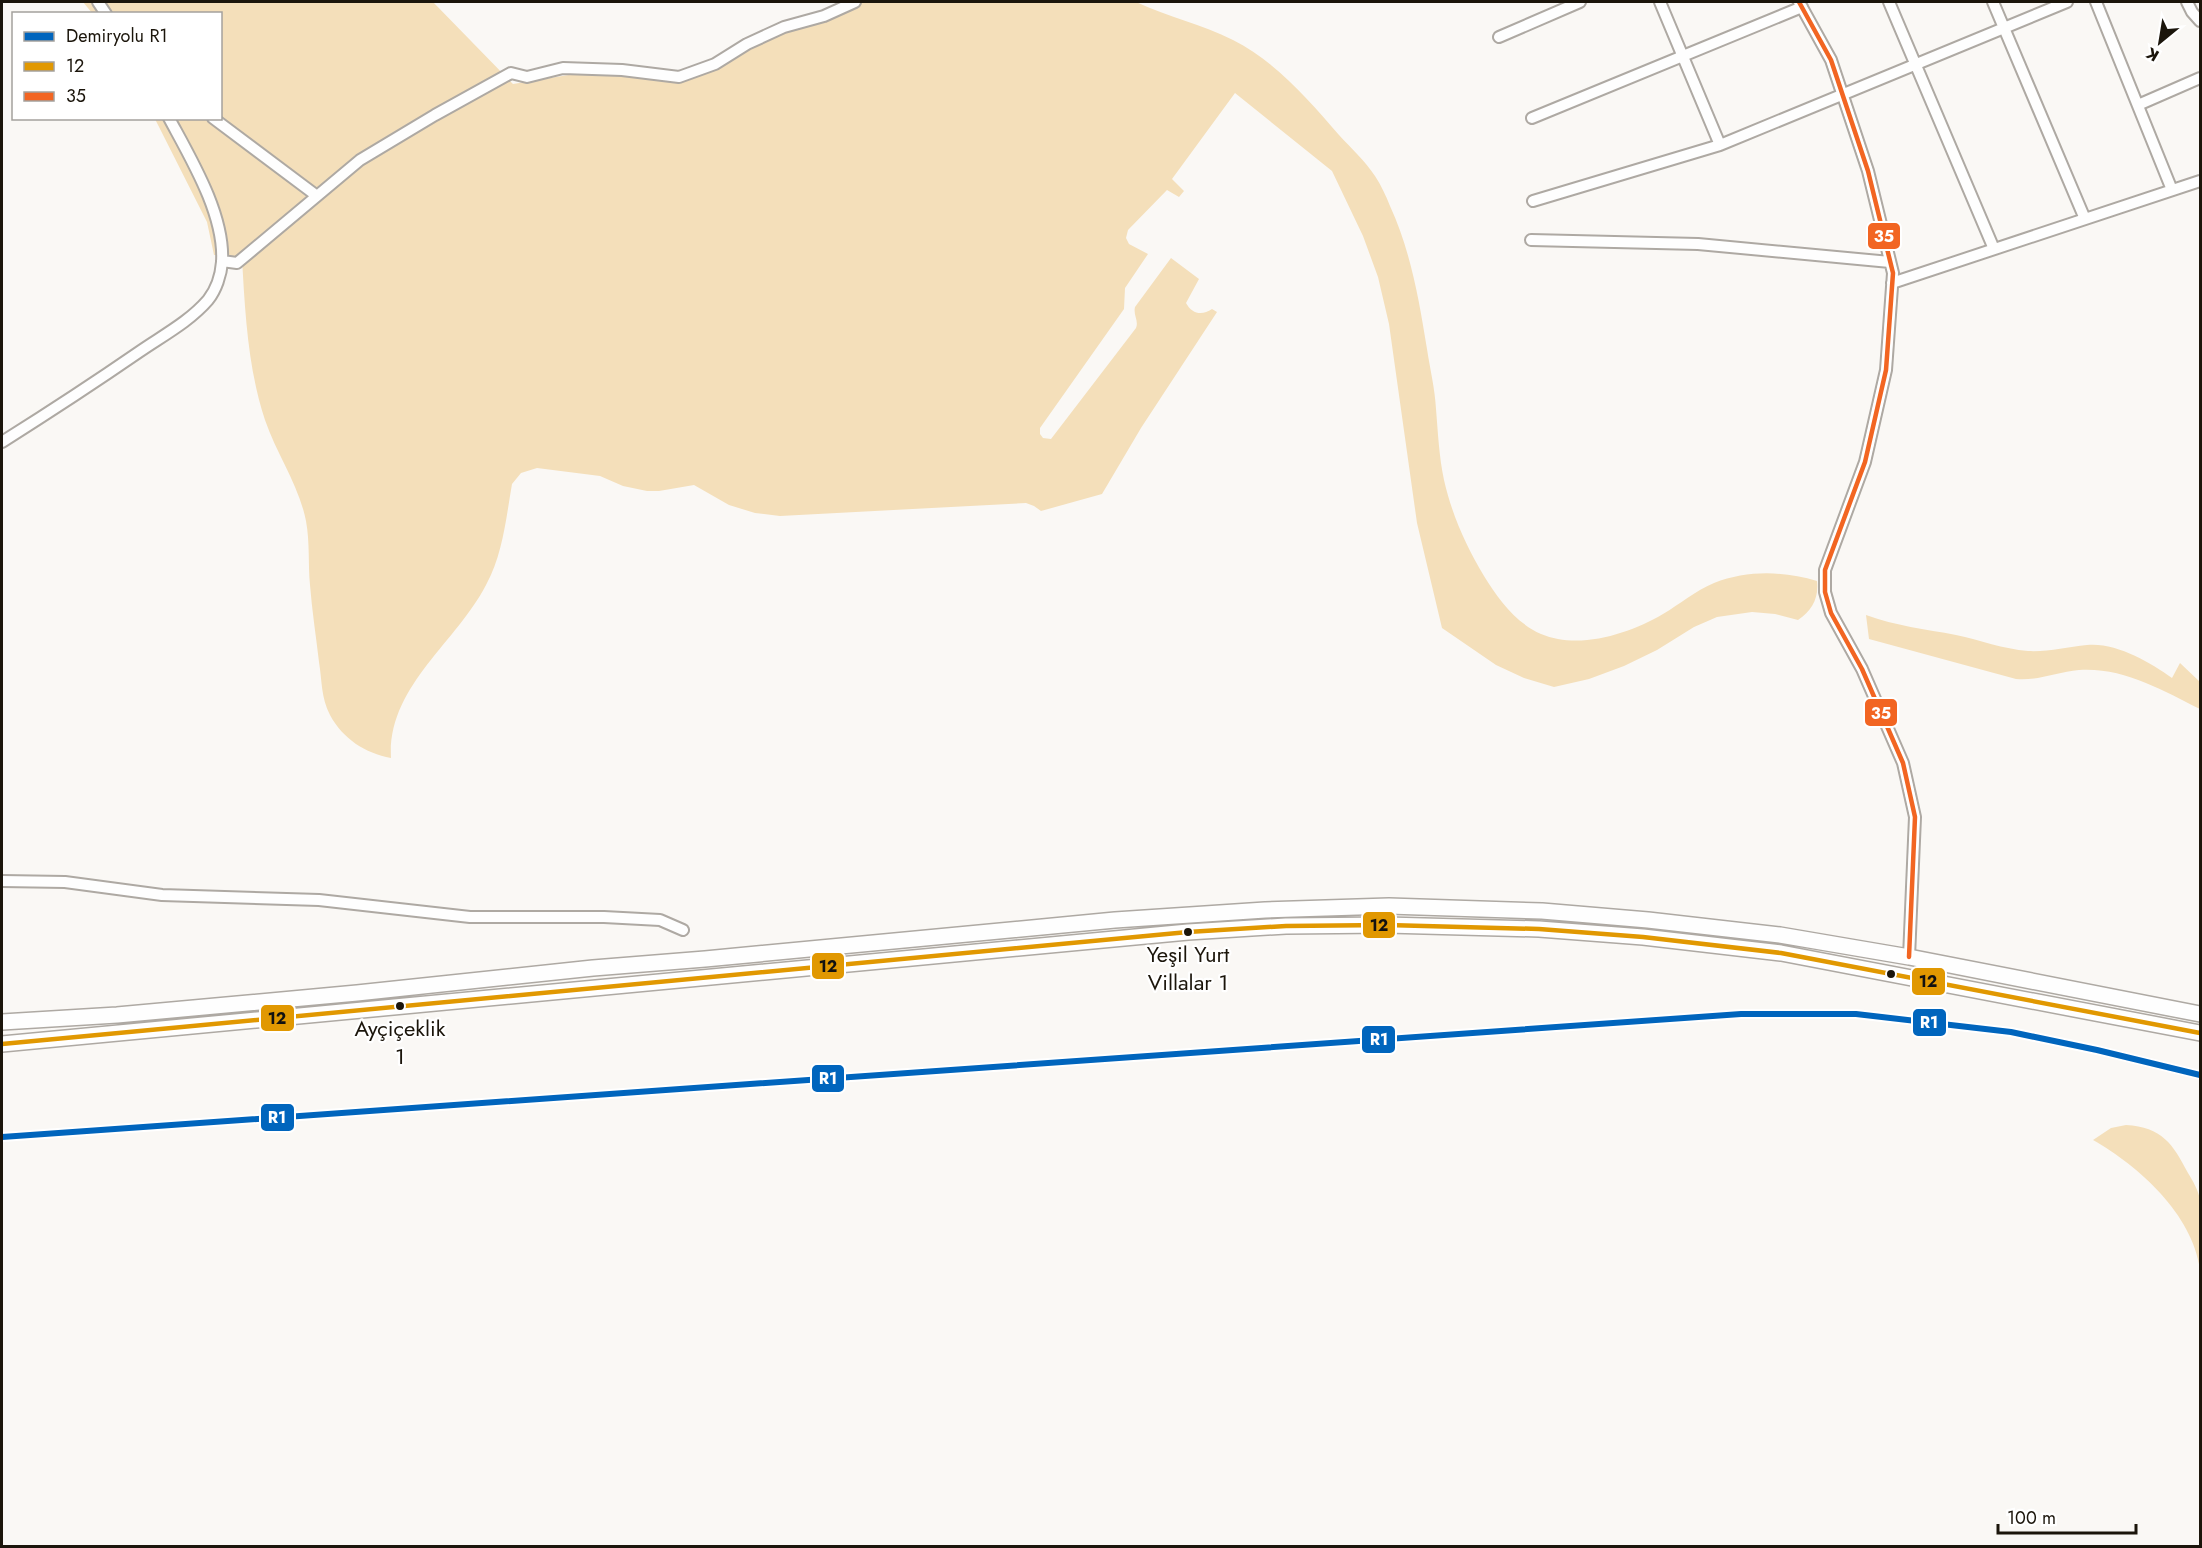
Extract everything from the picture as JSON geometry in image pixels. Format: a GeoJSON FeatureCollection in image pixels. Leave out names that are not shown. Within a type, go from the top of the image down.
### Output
{"type":"FeatureCollection","features":[{"type":"Feature","properties":{"kind":"highway"},"geometry":{"type":"LineString","coordinates":[[2,1022],[151,1011],[1115,920],[1320,907],[1389,906],[1530,911],[1636,919],[1780,935],[1909,957],[2200,1014]]}},
{"type":"Feature","properties":{"kind":"highway"},"geometry":{"type":"LineString","coordinates":[[2,1044],[1167,934],[1286,926],[1387,925],[1539,929],[1643,937],[1781,953],[2200,1033]]}},
{"type":"Feature","properties":{"kind":"street"},"geometry":{"type":"LineString","coordinates":[[222,261],[237,263],[360,160],[511,73],[527,77],[563,68],[622,70],[679,77],[715,64],[747,44],[784,27],[824,16],[855,2]]}},
{"type":"Feature","properties":{"kind":"street"},"geometry":{"type":"LineString","coordinates":[[1499,37],[1580,2]]}},
{"type":"Feature","properties":{"kind":"street"},"geometry":{"type":"LineString","coordinates":[[1660,2],[1720,145]]}},
{"type":"Feature","properties":{"kind":"street"},"geometry":{"type":"LineString","coordinates":[[1889,2],[1994,249]]}},
{"type":"Feature","properties":{"kind":"street"},"geometry":{"type":"LineString","coordinates":[[1993,2],[2085,219]]}},
{"type":"Feature","properties":{"kind":"street"},"geometry":{"type":"LineString","coordinates":[[1533,201],[1720,145],[2067,2]]}},
{"type":"Feature","properties":{"kind":"street"},"geometry":{"type":"LineString","coordinates":[[2096,2],[2172,190]]}},
{"type":"Feature","properties":{"kind":"street"},"geometry":{"type":"LineString","coordinates":[[2187,2],[2200,21]]}},
{"type":"Feature","properties":{"kind":"street"},"geometry":{"type":"LineString","coordinates":[[1532,118],[1683,56],[1801,4],[1830,60],[1868,171],[1893,273],[1886,370],[1865,462],[1825,570],[1825,592],[1831,613],[1862,669],[1903,763],[1915,817],[1909,957]]}},
{"type":"Feature","properties":{"kind":"street"},"geometry":{"type":"LineString","coordinates":[[2138,105],[2200,78]]}},
{"type":"Feature","properties":{"kind":"street"},"geometry":{"type":"LineString","coordinates":[[2,442],[74,397],[194,315],[209,298],[218,281],[222,261],[219,232],[204,184],[170,120]]}},
{"type":"Feature","properties":{"kind":"street"},"geometry":{"type":"LineString","coordinates":[[216,120],[316,196]]}},
{"type":"Feature","properties":{"kind":"street"},"geometry":{"type":"LineString","coordinates":[[1892,283],[2200,181]]}},
{"type":"Feature","properties":{"kind":"street"},"geometry":{"type":"LineString","coordinates":[[1531,240],[1698,244],[1890,262]]}},
{"type":"Feature","properties":{"kind":"street"},"geometry":{"type":"LineString","coordinates":[[2,881],[65,882],[162,895],[319,900],[470,916],[604,917],[660,920],[683,930]]}},
{"type":"Feature","properties":{"kind":"shaded area"},"geometry":{"type":"Polygon","coordinates":[[[83,2],[433,2],[513,84],[587,72],[674,80],[720,67],[769,38],[862,2],[1136,2],[1221,34],[1263,59],[1303,95],[1377,179],[1404,241],[1413,276],[1434,386],[1442,471],[1447,493],[1460,530],[1477,565],[1508,610],[1524,624],[1541,634],[1556,639],[1587,640],[1604,638],[1635,628],[1714,583],[1740,576],[1766,573],[1791,575],[1817,581],[1816,598],[1811,608],[1798,620],[1775,614],[1752,612],[1717,617],[1694,627],[1657,650],[1624,666],[1589,679],[1554,687],[1524,678],[1496,665],[1442,628],[1417,523],[1389,324],[1378,277],[1363,236],[1332,171],[1235,93],[1172,179],[1184,191],[1179,197],[1167,190],[1128,230],[1126,238],[1129,244],[1148,254],[1125,288],[1124,309],[1040,428],[1043,438],[1051,439],[1136,328],[1135,307],[1171,258],[1199,279],[1186,303],[1191,310],[1198,313],[1205,313],[1212,309],[1217,312],[1141,428],[1102,494],[1041,511],[1026,503],[780,516],[755,513],[729,505],[694,485],[647,491],[623,486],[600,476],[537,468],[521,473],[512,484],[500,548],[486,585],[458,627],[411,687],[400,709],[393,733],[391,758],[372,753],[356,744],[341,731],[330,715],[325,702],[309,577],[306,521],[293,482],[270,433],[259,401],[248,340],[242,258],[214,255],[207,222],[156,120],[222,120],[222,12],[91,12],[83,2]]]}},
{"type":"Feature","properties":{"kind":"shaded area"},"geometry":{"type":"Polygon","coordinates":[[[1866,615],[1899,625],[1956,635],[2019,650],[2043,651],[2087,645],[2109,647],[2132,654],[2172,678],[2180,663],[2200,682],[2200,709],[2142,681],[2111,672],[2079,670],[2032,679],[2016,679],[1869,639],[1866,615]]]}},
{"type":"Feature","properties":{"kind":"shaded area"},"geometry":{"type":"Polygon","coordinates":[[[2126,1125],[2149,1129],[2165,1139],[2177,1154],[2193,1182],[2201,1206],[2200,1269],[2187,1229],[2161,1194],[2128,1164],[2093,1140],[2111,1128],[2126,1125]]]}},
{"type":"Feature","properties":{"kind":"rail line","name":"R1"},"geometry":{"type":"LineString","coordinates":[[2,1137],[1741,1014],[1856,1014],[2011,1032],[2200,1075]]}},
{"type":"Feature","properties":{"kind":"transit line","name":"35"},"geometry":{"type":"LineString","coordinates":[[1799,2],[1831,60],[1868,171],[1893,273],[1886,370],[1865,462],[1825,570],[1825,592],[1831,613],[1862,669],[1903,763],[1915,817],[1909,957]]}},
{"type":"Feature","properties":{"kind":"transit line","name":"12"},"geometry":{"type":"LineString","coordinates":[[2,1044],[1188,932],[1286,926],[1387,925],[1539,929],[1643,937],[1781,953],[2200,1033]]}},
{"type":"Feature","properties":{"kind":"place","name":"Yeşil Yurt Villalar 1"},"geometry":{"type":"Point","coordinates":[1188,932]}},
{"type":"Feature","properties":{"kind":"place","name":"Ayçiçeklik 1"},"geometry":{"type":"Point","coordinates":[400,1006]}}]}
